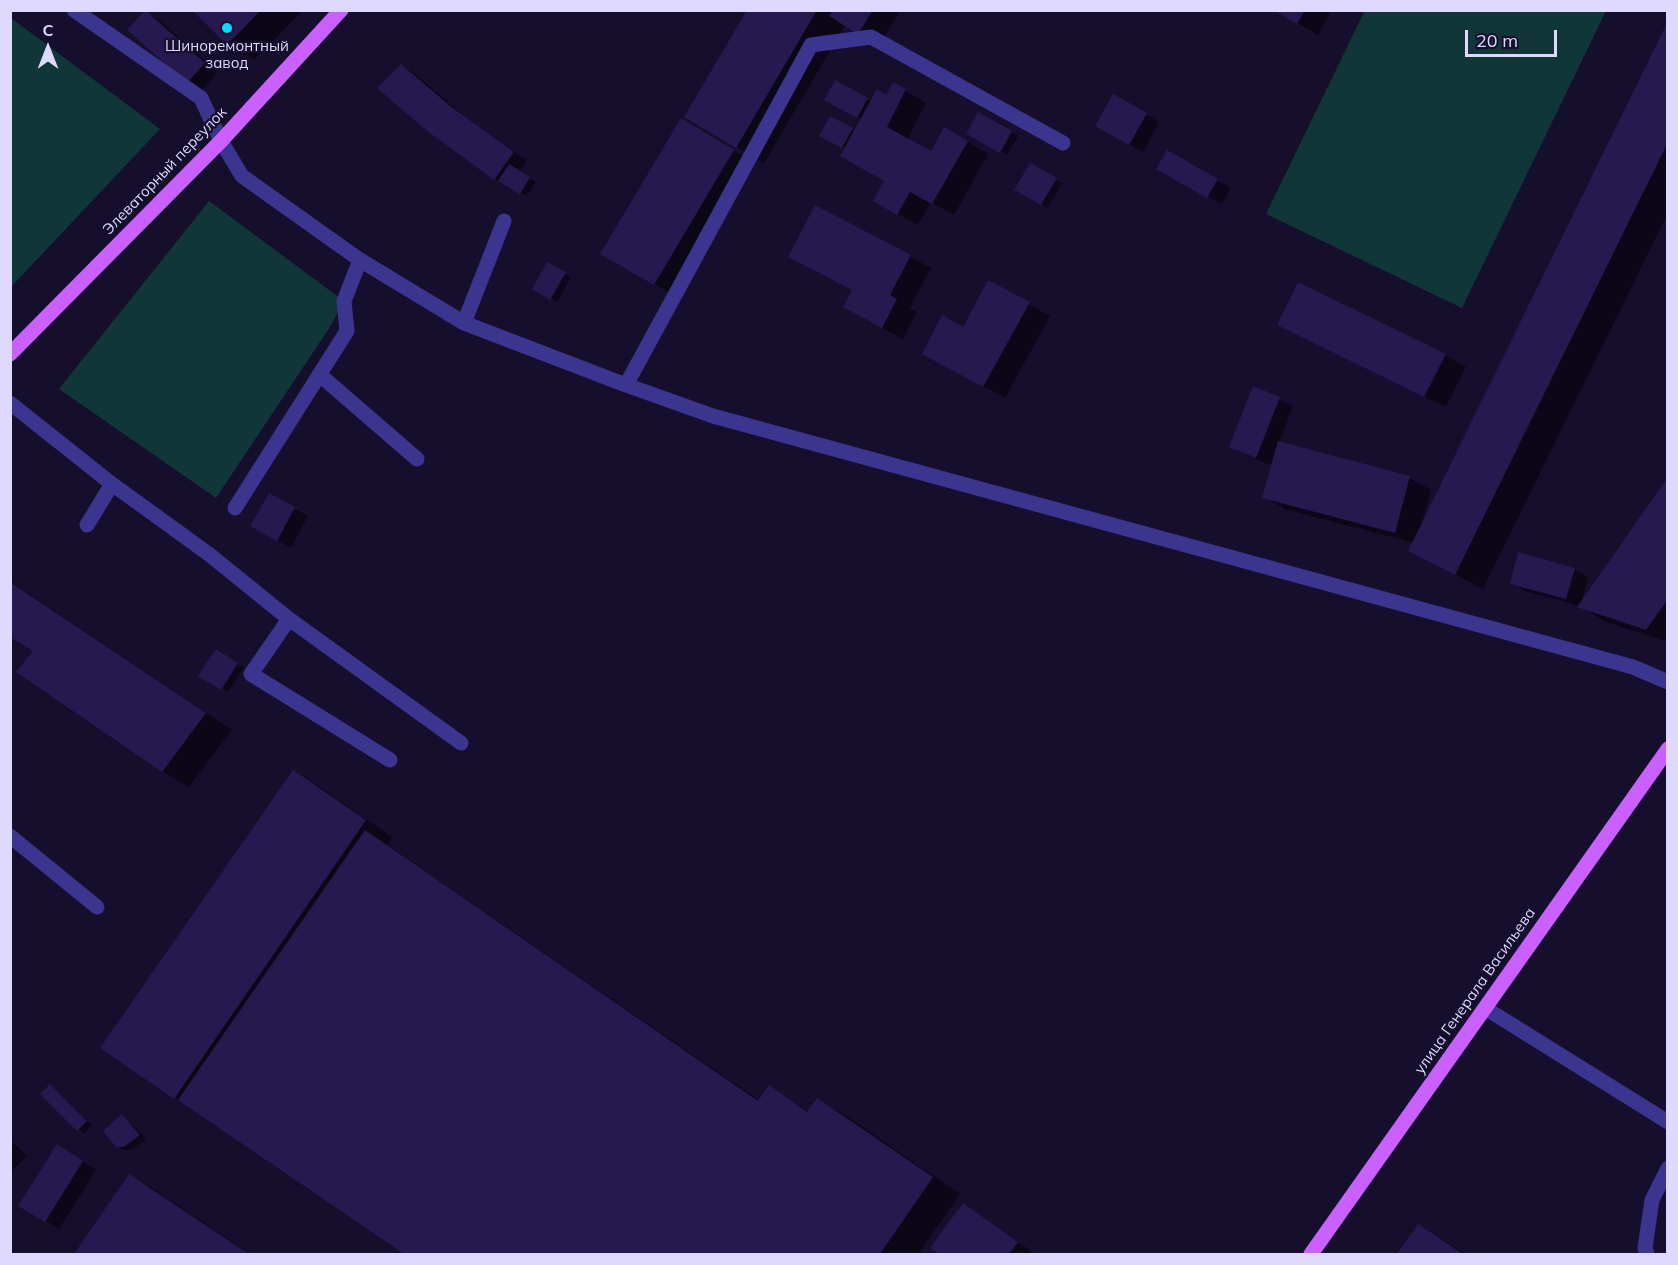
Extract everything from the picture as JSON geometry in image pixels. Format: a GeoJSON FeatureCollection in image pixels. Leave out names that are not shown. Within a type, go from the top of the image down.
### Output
{"type":"FeatureCollection","features":[{"type":"Feature","properties":{"kind":"main road","name":"Элеваторный переулок"},"geometry":{"type":"LineString","coordinates":[[10,354],[220,141],[341,10]]}},
{"type":"Feature","properties":{"kind":"main road","name":"улица Генерала Васильева"},"geometry":{"type":"LineString","coordinates":[[1311,1254],[1668,749]]}},
{"type":"Feature","properties":{"kind":"street"},"geometry":{"type":"LineString","coordinates":[[74,10],[201,98],[220,141],[242,176],[360,260],[464,323],[626,386],[713,416],[1633,667],[1668,682]]}},
{"type":"Feature","properties":{"kind":"street"},"geometry":{"type":"LineString","coordinates":[[626,386],[811,45],[871,37],[1063,143]]}},
{"type":"Feature","properties":{"kind":"street"},"geometry":{"type":"LineString","coordinates":[[464,323],[504,221]]}},
{"type":"Feature","properties":{"kind":"street"},"geometry":{"type":"LineString","coordinates":[[235,508],[347,331],[344,301],[360,260]]}},
{"type":"Feature","properties":{"kind":"street"},"geometry":{"type":"LineString","coordinates":[[320,375],[417,459]]}},
{"type":"Feature","properties":{"kind":"street"},"geometry":{"type":"LineString","coordinates":[[10,403],[112,484],[210,555],[289,619],[461,743]]}},
{"type":"Feature","properties":{"kind":"street"},"geometry":{"type":"LineString","coordinates":[[87,525],[112,484]]}},
{"type":"Feature","properties":{"kind":"street"},"geometry":{"type":"LineString","coordinates":[[289,619],[251,674],[390,760]]}},
{"type":"Feature","properties":{"kind":"street"},"geometry":{"type":"LineString","coordinates":[[10,836],[97,907]]}},
{"type":"Feature","properties":{"kind":"street"},"geometry":{"type":"LineString","coordinates":[[1485,1008],[1668,1122]]}},
{"type":"Feature","properties":{"kind":"street"},"geometry":{"type":"LineString","coordinates":[[1647,1254],[1645,1248],[1652,1200],[1668,1168]]}},
{"type":"Feature","properties":{"kind":"green space"},"geometry":{"type":"Polygon","coordinates":[[[1365,10],[1606,11],[1462,308],[1266,214],[1365,10]]]}},
{"type":"Feature","properties":{"kind":"green space"},"geometry":{"type":"Polygon","coordinates":[[[11,18],[160,129],[10,287],[11,18]]]}},
{"type":"Feature","properties":{"kind":"green space"},"geometry":{"type":"Polygon","coordinates":[[[209,201],[344,301],[330,327],[216,498],[59,389],[209,201]]]}},
{"type":"Feature","properties":{"kind":"building"},"geometry":{"type":"Polygon","coordinates":[[[145,10],[205,63],[187,83],[127,30],[145,10]]]}},
{"type":"Feature","properties":{"kind":"building","name":"Шиноремонтный завод"},"geometry":{"type":"Polygon","coordinates":[[[192,10],[261,10],[227,45],[192,10]]]}},
{"type":"Feature","properties":{"kind":"building"},"geometry":{"type":"Polygon","coordinates":[[[747,10],[817,10],[736,148],[684,117],[747,10]]]}},
{"type":"Feature","properties":{"kind":"building"},"geometry":{"type":"Polygon","coordinates":[[[833,10],[873,10],[858,34],[829,16],[833,10]]]}},
{"type":"Feature","properties":{"kind":"building"},"geometry":{"type":"Polygon","coordinates":[[[1273,10],[1305,10],[1297,24],[1273,10]]]}},
{"type":"Feature","properties":{"kind":"building"},"geometry":{"type":"Polygon","coordinates":[[[1668,21],[1668,142],[1455,575],[1408,551],[1668,21]]]}},
{"type":"Feature","properties":{"kind":"building"},"geometry":{"type":"Polygon","coordinates":[[[401,64],[449,105],[514,152],[494,180],[426,130],[377,88],[401,64]]]}},
{"type":"Feature","properties":{"kind":"building"},"geometry":{"type":"Polygon","coordinates":[[[835,80],[868,98],[857,118],[824,100],[835,80]]]}},
{"type":"Feature","properties":{"kind":"building"},"geometry":{"type":"Polygon","coordinates":[[[893,82],[906,89],[887,127],[931,151],[944,127],[968,141],[932,204],[910,192],[897,215],[873,201],[884,181],[840,156],[877,89],[886,95],[893,82]]]}},
{"type":"Feature","properties":{"kind":"building"},"geometry":{"type":"Polygon","coordinates":[[[1113,94],[1147,113],[1129,145],[1095,126],[1113,94]]]}},
{"type":"Feature","properties":{"kind":"building"},"geometry":{"type":"Polygon","coordinates":[[[978,112],[1012,131],[1000,153],[966,134],[978,112]]]}},
{"type":"Feature","properties":{"kind":"building"},"geometry":{"type":"Polygon","coordinates":[[[830,116],[853,128],[842,148],[819,136],[830,116]]]}},
{"type":"Feature","properties":{"kind":"building"},"geometry":{"type":"Polygon","coordinates":[[[681,118],[734,150],[654,285],[600,254],[681,118]]]}},
{"type":"Feature","properties":{"kind":"building"},"geometry":{"type":"Polygon","coordinates":[[[1167,150],[1218,179],[1207,198],[1156,169],[1167,150]]]}},
{"type":"Feature","properties":{"kind":"building"},"geometry":{"type":"Polygon","coordinates":[[[1030,163],[1057,178],[1041,205],[1014,190],[1030,163]]]}},
{"type":"Feature","properties":{"kind":"building"},"geometry":{"type":"Polygon","coordinates":[[[509,164],[530,177],[520,194],[498,181],[509,164]]]}},
{"type":"Feature","properties":{"kind":"building"},"geometry":{"type":"Polygon","coordinates":[[[815,205],[911,255],[890,295],[897,299],[882,328],[843,307],[852,290],[788,257],[815,205]]]}},
{"type":"Feature","properties":{"kind":"building"},"geometry":{"type":"Polygon","coordinates":[[[547,262],[566,272],[550,300],[532,289],[547,262]]]}},
{"type":"Feature","properties":{"kind":"building"},"geometry":{"type":"Polygon","coordinates":[[[988,280],[1030,302],[983,387],[922,354],[942,315],[963,327],[988,280]]]}},
{"type":"Feature","properties":{"kind":"building"},"geometry":{"type":"Polygon","coordinates":[[[1298,282],[1446,354],[1424,397],[1277,325],[1298,282]]]}},
{"type":"Feature","properties":{"kind":"building"},"geometry":{"type":"Polygon","coordinates":[[[1253,386],[1280,397],[1256,458],[1229,447],[1253,386]]]}},
{"type":"Feature","properties":{"kind":"building"},"geometry":{"type":"Polygon","coordinates":[[[1278,441],[1410,476],[1395,533],[1262,498],[1278,441]]]}},
{"type":"Feature","properties":{"kind":"building"},"geometry":{"type":"Polygon","coordinates":[[[1668,477],[1668,599],[1646,630],[1577,607],[1668,477]]]}},
{"type":"Feature","properties":{"kind":"building"},"geometry":{"type":"Polygon","coordinates":[[[269,493],[295,507],[277,541],[250,526],[269,493]]]}},
{"type":"Feature","properties":{"kind":"building"},"geometry":{"type":"Polygon","coordinates":[[[1518,552],[1575,568],[1566,599],[1510,584],[1518,552]]]}},
{"type":"Feature","properties":{"kind":"building"},"geometry":{"type":"Polygon","coordinates":[[[10,582],[206,713],[162,772],[16,672],[33,651],[10,637],[10,582]]]}},
{"type":"Feature","properties":{"kind":"building"},"geometry":{"type":"Polygon","coordinates":[[[216,649],[238,663],[221,690],[198,676],[216,649]]]}},
{"type":"Feature","properties":{"kind":"building"},"geometry":{"type":"Polygon","coordinates":[[[293,770],[366,820],[174,1099],[100,1048],[293,770]]]}},
{"type":"Feature","properties":{"kind":"building"},"geometry":{"type":"Polygon","coordinates":[[[365,830],[758,1101],[769,1085],[807,1112],[817,1098],[933,1177],[880,1254],[404,1254],[178,1100],[365,830]]]}},
{"type":"Feature","properties":{"kind":"building"},"geometry":{"type":"Polygon","coordinates":[[[50,1084],[87,1121],[77,1131],[40,1094],[50,1084]]]}},
{"type":"Feature","properties":{"kind":"building"},"geometry":{"type":"Polygon","coordinates":[[[122,1114],[140,1135],[124,1147],[116,1147],[103,1131],[122,1114]]]}},
{"type":"Feature","properties":{"kind":"building"},"geometry":{"type":"Polygon","coordinates":[[[57,1144],[83,1161],[45,1222],[18,1206],[57,1144]]]}},
{"type":"Feature","properties":{"kind":"building"},"geometry":{"type":"Polygon","coordinates":[[[129,1174],[249,1254],[74,1254],[129,1174]]]}},
{"type":"Feature","properties":{"kind":"building"},"geometry":{"type":"Polygon","coordinates":[[[963,1203],[1018,1242],[1009,1254],[939,1254],[930,1248],[963,1203]]]}},
{"type":"Feature","properties":{"kind":"building"},"geometry":{"type":"Polygon","coordinates":[[[1418,1224],[1463,1254],[1397,1254],[1418,1224]]]}},
{"type":"Feature","properties":{"kind":"place","name":"Шиноремонтный завод"},"geometry":{"type":"Point","coordinates":[227,28]}}]}
